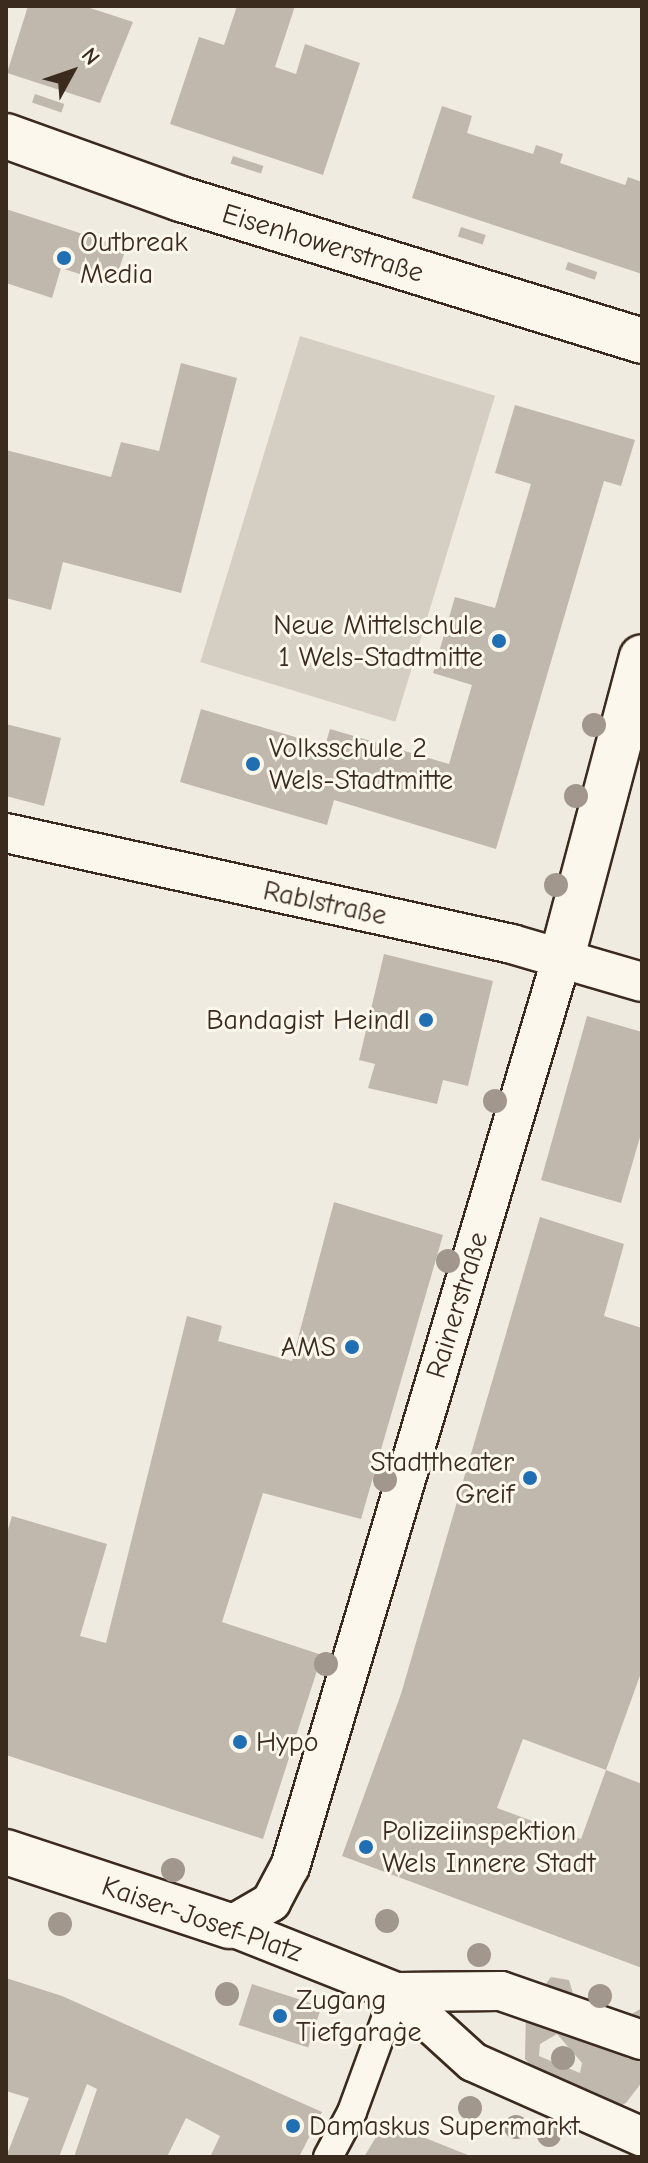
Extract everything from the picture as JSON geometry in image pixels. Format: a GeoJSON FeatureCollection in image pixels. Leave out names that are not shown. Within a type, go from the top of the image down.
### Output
{"type":"FeatureCollection","features":[{"type":"Feature","properties":{"kind":"main road","name":"Eisenhowerstraße"},"geometry":{"type":"LineString","coordinates":[[6,136],[181,199],[642,341]]}},
{"type":"Feature","properties":{"kind":"main road","name":"Rainerstraße"},"geometry":{"type":"LineString","coordinates":[[562,957],[642,657]]}},
{"type":"Feature","properties":{"kind":"main road","name":"Kaiser-Josef-Platz"},"geometry":{"type":"LineString","coordinates":[[6,1852],[230,1926]]}},
{"type":"Feature","properties":{"kind":"street","name":"Rablstraße"},"geometry":{"type":"LineString","coordinates":[[6,833],[562,957],[642,982]]}},
{"type":"Feature","properties":{"kind":"street","name":"Rainerstraße"},"geometry":{"type":"LineString","coordinates":[[230,1926],[271,1902],[290,1867],[562,957]]}},
{"type":"Feature","properties":{"kind":"street","name":"Kaiser-Josef-Platz"},"geometry":{"type":"LineString","coordinates":[[230,1926],[396,1992],[473,2062],[642,2137]]}},
{"type":"Feature","properties":{"kind":"street","name":"Kaiser-Josef-Platz"},"geometry":{"type":"LineString","coordinates":[[396,1992],[501,1991],[642,2040]]}},
{"type":"Feature","properties":{"kind":"street"},"geometry":{"type":"LineString","coordinates":[[328,2157],[352,2112],[396,1992]]}},
{"type":"Feature","properties":{"kind":"shaded area"},"geometry":{"type":"Polygon","coordinates":[[[300,336],[495,396],[395,722],[200,662],[300,336]]]}},
{"type":"Feature","properties":{"kind":"building"},"geometry":{"type":"Polygon","coordinates":[[[28,6],[84,6],[133,22],[100,103],[7,73],[28,6]]]}},
{"type":"Feature","properties":{"kind":"building"},"geometry":{"type":"Polygon","coordinates":[[[237,6],[295,6],[275,67],[296,74],[305,44],[360,63],[323,175],[170,124],[199,37],[224,45],[237,6]]]}},
{"type":"Feature","properties":{"kind":"building"},"geometry":{"type":"Polygon","coordinates":[[[35,94],[64,104],[61,113],[32,103],[35,94]]]}},
{"type":"Feature","properties":{"kind":"building"},"geometry":{"type":"Polygon","coordinates":[[[442,106],[472,116],[467,133],[533,154],[536,145],[563,154],[560,163],[625,185],[628,177],[642,182],[642,274],[412,198],[442,106]]]}},
{"type":"Feature","properties":{"kind":"building"},"geometry":{"type":"Polygon","coordinates":[[[233,156],[263,166],[261,173],[231,164],[233,156]]]}},
{"type":"Feature","properties":{"kind":"building","name":"Outbreak Media"},"geometry":{"type":"Polygon","coordinates":[[[6,209],[126,248],[114,285],[61,268],[52,298],[6,283],[6,209]]]}},
{"type":"Feature","properties":{"kind":"building"},"geometry":{"type":"Polygon","coordinates":[[[461,227],[486,235],[483,245],[458,237],[461,227]]]}},
{"type":"Feature","properties":{"kind":"building"},"geometry":{"type":"Polygon","coordinates":[[[568,262],[597,272],[595,280],[565,270],[568,262]]]}},
{"type":"Feature","properties":{"kind":"building"},"geometry":{"type":"Polygon","coordinates":[[[181,363],[237,378],[181,593],[63,562],[51,610],[6,598],[6,450],[111,477],[121,442],[159,451],[181,363]]]}},
{"type":"Feature","properties":{"kind":"building"},"geometry":{"type":"Polygon","coordinates":[[[515,405],[635,440],[621,486],[604,481],[496,849],[334,800],[327,825],[180,782],[201,709],[325,746],[330,729],[449,764],[472,685],[433,673],[455,597],[495,608],[531,484],[495,473],[515,405]]]}},
{"type":"Feature","properties":{"kind":"building"},"geometry":{"type":"Polygon","coordinates":[[[6,724],[61,738],[44,806],[6,796],[6,724]]]}},
{"type":"Feature","properties":{"kind":"building","name":"Bandagist Heindl"},"geometry":{"type":"Polygon","coordinates":[[[384,954],[493,981],[468,1086],[443,1080],[437,1104],[368,1088],[375,1064],[359,1060],[384,954]]]}},
{"type":"Feature","properties":{"kind":"building"},"geometry":{"type":"Polygon","coordinates":[[[587,1016],[642,1032],[642,1130],[621,1203],[541,1180],[587,1016]]]}},
{"type":"Feature","properties":{"kind":"building"},"geometry":{"type":"Polygon","coordinates":[[[334,1202],[443,1235],[361,1519],[263,1493],[222,1622],[322,1655],[263,1839],[6,1755],[6,1536],[12,1516],[107,1544],[80,1636],[106,1643],[187,1316],[222,1326],[218,1341],[292,1361],[334,1202]]]}},
{"type":"Feature","properties":{"kind":"building"},"geometry":{"type":"Polygon","coordinates":[[[540,1217],[624,1244],[604,1316],[642,1328],[642,1670],[606,1770],[642,1784],[642,1968],[342,1856],[401,1694],[540,1217]],[[523,1739],[497,1808],[581,1839],[606,1770],[523,1739]]]}},
{"type":"Feature","properties":{"kind":"building"},"geometry":{"type":"Polygon","coordinates":[[[551,1977],[569,1980],[576,2004],[623,2019],[642,2008],[642,2038],[617,2050],[628,2059],[642,2053],[642,2082],[626,2103],[620,2106],[536,2071],[525,2059],[526,2009],[551,1977]],[[557,2034],[540,2044],[539,2056],[580,2073],[582,2063],[557,2034]]]}},
{"type":"Feature","properties":{"kind":"building"},"geometry":{"type":"Polygon","coordinates":[[[6,1978],[62,1996],[322,2112],[299,2157],[210,2157],[220,2136],[186,2118],[167,2157],[74,2157],[97,2089],[87,2084],[59,2157],[6,2157],[29,2098],[6,2091],[6,1978]]]}},
{"type":"Feature","properties":{"kind":"building","name":"Zugang Tiefgarage"},"geometry":{"type":"Polygon","coordinates":[[[252,1984],[321,2007],[308,2047],[239,2025],[252,1984]]]}},
{"type":"Feature","properties":{"kind":"building"},"geometry":{"type":"Polygon","coordinates":[[[385,2122],[473,2157],[364,2157],[385,2122]]]}},
{"type":"Feature","properties":{"kind":"place","name":"Outbreak Media"},"geometry":{"type":"Point","coordinates":[64,258]}},
{"type":"Feature","properties":{"kind":"place","name":"Neue Mittelschule 1 Wels-Stadtmitte"},"geometry":{"type":"Point","coordinates":[499,641]}},
{"type":"Feature","properties":{"kind":"place","name":"Volksschule 2 Wels-Stadtmitte"},"geometry":{"type":"Point","coordinates":[253,764]}},
{"type":"Feature","properties":{"kind":"place","name":"Bandagist Heindl"},"geometry":{"type":"Point","coordinates":[426,1020]}},
{"type":"Feature","properties":{"kind":"place","name":"AMS"},"geometry":{"type":"Point","coordinates":[352,1347]}},
{"type":"Feature","properties":{"kind":"place","name":"Stadttheater Greif"},"geometry":{"type":"Point","coordinates":[530,1478]}},
{"type":"Feature","properties":{"kind":"place","name":"Hypo"},"geometry":{"type":"Point","coordinates":[240,1742]}},
{"type":"Feature","properties":{"kind":"place","name":"Polizeiinspektion Wels Innere Stadt"},"geometry":{"type":"Point","coordinates":[366,1847]}},
{"type":"Feature","properties":{"kind":"place","name":"Zugang Tiefgarage"},"geometry":{"type":"Point","coordinates":[280,2016]}},
{"type":"Feature","properties":{"kind":"place","name":"Damaskus Supermarkt"},"geometry":{"type":"Point","coordinates":[293,2126]}}]}
